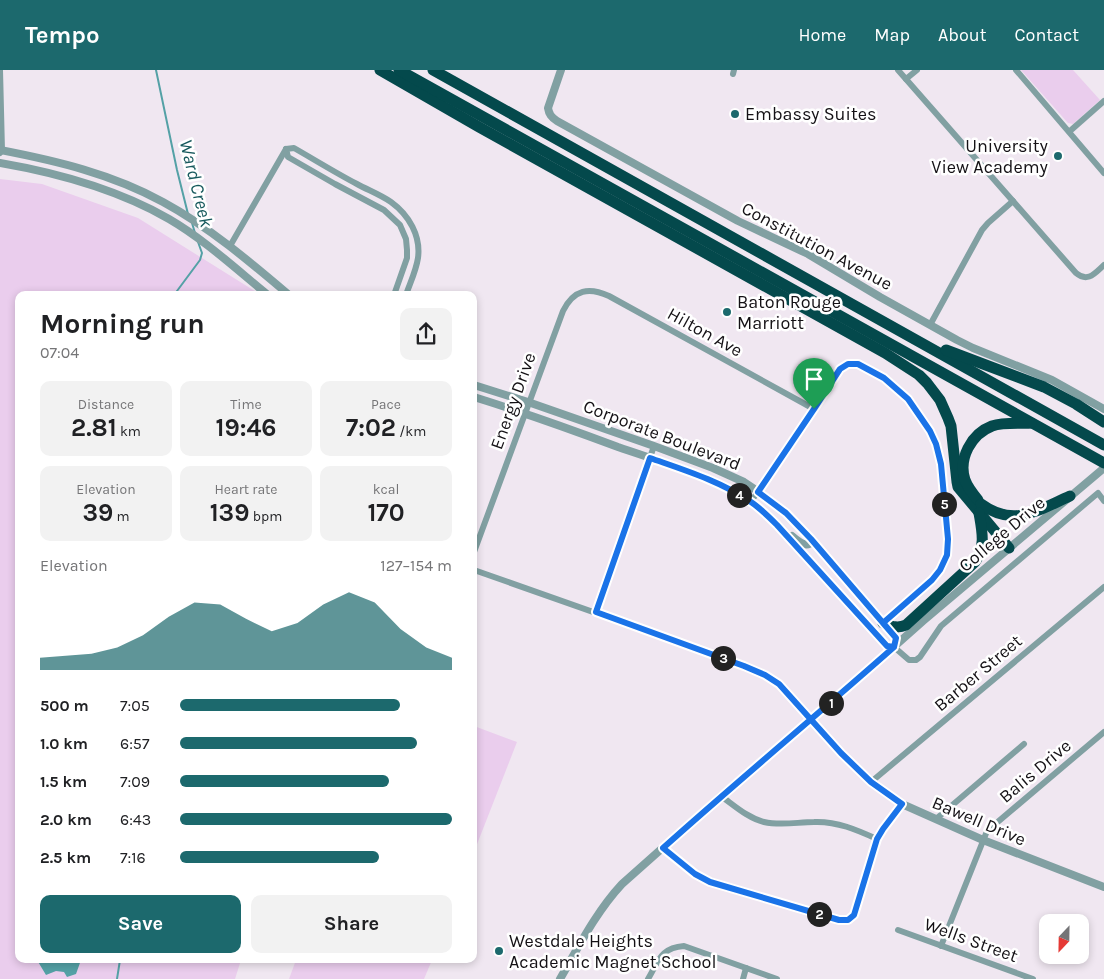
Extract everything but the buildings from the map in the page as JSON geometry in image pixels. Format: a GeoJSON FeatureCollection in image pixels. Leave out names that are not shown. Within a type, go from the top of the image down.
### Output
{"type":"FeatureCollection","features":[{"type":"Feature","properties":{"kind":"highway"},"geometry":{"type":"LineString","coordinates":[[380,70],[504,142],[885,353],[919,375],[934,392],[945,410],[952,433],[956,482],[961,492],[980,508],[1012,546]]}},
{"type":"Feature","properties":{"kind":"highway"},"geometry":{"type":"LineString","coordinates":[[399,70],[1104,463]]}},
{"type":"Feature","properties":{"kind":"highway"},"geometry":{"type":"LineString","coordinates":[[433,70],[1104,445]]}},
{"type":"Feature","properties":{"kind":"highway"},"geometry":{"type":"LineString","coordinates":[[911,337],[1044,387],[1104,422]]}},
{"type":"Feature","properties":{"kind":"highway"},"geometry":{"type":"LineString","coordinates":[[883,623],[895,627],[906,625],[975,562],[982,551],[984,536],[980,508],[969,488],[964,473],[964,457],[971,442],[983,430],[994,425],[1032,423]]}},
{"type":"Feature","properties":{"kind":"highway"},"geometry":{"type":"LineString","coordinates":[[980,508],[1001,515],[1021,516],[1070,496]]}},
{"type":"Feature","properties":{"kind":"street"},"geometry":{"type":"LineString","coordinates":[[0,70],[1,151],[74,166],[132,187],[162,201],[191,218],[222,240],[284,291]]}},
{"type":"Feature","properties":{"kind":"street","name":"Constitution Avenue"},"geometry":{"type":"LineString","coordinates":[[561,70],[549,102],[548,113],[557,121],[738,221],[819,260],[880,297],[973,348],[1052,380],[1104,409]]}},
{"type":"Feature","properties":{"kind":"street"},"geometry":{"type":"LineString","coordinates":[[898,70],[1077,275],[1084,278],[1090,277],[1104,265]]}},
{"type":"Feature","properties":{"kind":"street"},"geometry":{"type":"LineString","coordinates":[[906,79],[917,70]]}},
{"type":"Feature","properties":{"kind":"street"},"geometry":{"type":"LineString","coordinates":[[1016,70],[1104,172]]}},
{"type":"Feature","properties":{"kind":"street"},"geometry":{"type":"LineString","coordinates":[[1070,131],[1104,101]]}},
{"type":"Feature","properties":{"kind":"street"},"geometry":{"type":"LineString","coordinates":[[286,149],[294,148],[394,204],[409,219],[416,237],[418,260],[407,291]]}},
{"type":"Feature","properties":{"kind":"street"},"geometry":{"type":"LineString","coordinates":[[230,246],[286,149]]}},
{"type":"Feature","properties":{"kind":"street"},"geometry":{"type":"LineString","coordinates":[[286,149],[288,156],[387,213],[400,225],[406,240],[407,258],[395,291]]}},
{"type":"Feature","properties":{"kind":"street"},"geometry":{"type":"LineString","coordinates":[[0,163],[67,177],[104,189],[134,202],[194,235],[263,291]]}},
{"type":"Feature","properties":{"kind":"street"},"geometry":{"type":"LineString","coordinates":[[335,184],[340,175]]}},
{"type":"Feature","properties":{"kind":"street"},"geometry":{"type":"LineString","coordinates":[[930,325],[982,230],[988,222],[1013,201]]}},
{"type":"Feature","properties":{"kind":"street"},"geometry":{"type":"LineString","coordinates":[[387,213],[394,204]]}},
{"type":"Feature","properties":{"kind":"street"},"geometry":{"type":"LineString","coordinates":[[407,247],[417,245]]}},
{"type":"Feature","properties":{"kind":"street","name":"Hilton Ave"},"geometry":{"type":"LineString","coordinates":[[578,294],[594,291],[609,296],[814,409]]}},
{"type":"Feature","properties":{"kind":"street","name":"Energy Drive"},"geometry":{"type":"LineString","coordinates":[[477,544],[563,310],[566,304],[578,294]]}},
{"type":"Feature","properties":{"kind":"street"},"geometry":{"type":"LineString","coordinates":[[750,501],[758,492],[840,369],[848,364],[858,364],[884,378],[908,399],[930,431],[936,444],[941,464],[948,539],[947,555],[940,570],[932,580],[883,623]]}},
{"type":"Feature","properties":{"kind":"street","name":"Corporate Boulevard"},"geometry":{"type":"LineString","coordinates":[[477,386],[654,446],[744,482],[786,513],[826,556],[896,638],[894,647],[887,646],[805,555],[750,501],[726,487],[697,475],[477,398]]}},
{"type":"Feature","properties":{"kind":"street"},"geometry":{"type":"LineString","coordinates":[[588,436],[601,433],[603,428]]}},
{"type":"Feature","properties":{"kind":"street"},"geometry":{"type":"LineString","coordinates":[[596,612],[654,446]]}},
{"type":"Feature","properties":{"kind":"street","name":"College Drive"},"geometry":{"type":"LineString","coordinates":[[560,979],[598,914],[622,884],[721,796],[1104,468]]}},
{"type":"Feature","properties":{"kind":"street"},"geometry":{"type":"LineString","coordinates":[[726,487],[738,487],[744,482]]}},
{"type":"Feature","properties":{"kind":"street"},"geometry":{"type":"LineString","coordinates":[[894,647],[909,660],[916,660],[924,652],[941,626],[1098,494],[1104,501]]}},
{"type":"Feature","properties":{"kind":"street"},"geometry":{"type":"LineString","coordinates":[[784,533],[805,545],[813,542]]}},
{"type":"Feature","properties":{"kind":"street"},"geometry":{"type":"LineString","coordinates":[[805,555],[810,552],[826,556]]}},
{"type":"Feature","properties":{"kind":"street"},"geometry":{"type":"LineString","coordinates":[[477,571],[596,612],[765,675],[779,684],[811,720]]}},
{"type":"Feature","properties":{"kind":"street","name":"Barber Street"},"geometry":{"type":"LineString","coordinates":[[871,782],[1104,587]]}},
{"type":"Feature","properties":{"kind":"street"},"geometry":{"type":"LineString","coordinates":[[841,594],[854,588]]}},
{"type":"Feature","properties":{"kind":"street","name":"Bawell Drive"},"geometry":{"type":"LineString","coordinates":[[811,720],[871,782],[902,804],[983,840],[1104,887]]}},
{"type":"Feature","properties":{"kind":"street","name":"Balis Drive"},"geometry":{"type":"LineString","coordinates":[[941,946],[987,831],[1104,732]]}},
{"type":"Feature","properties":{"kind":"street"},"geometry":{"type":"LineString","coordinates":[[936,819],[1024,744]]}},
{"type":"Feature","properties":{"kind":"street"},"geometry":{"type":"LineString","coordinates":[[721,796],[748,816],[764,822],[783,824],[831,823],[850,827],[877,839]]}},
{"type":"Feature","properties":{"kind":"street"},"geometry":{"type":"LineString","coordinates":[[663,848],[695,874],[710,882],[839,920],[848,920],[854,915],[877,839],[902,804]]}},
{"type":"Feature","properties":{"kind":"street","name":"Wells Street"},"geometry":{"type":"LineString","coordinates":[[898,930],[1033,979]]}},
{"type":"Feature","properties":{"kind":"street"},"geometry":{"type":"LineString","coordinates":[[648,979],[665,952],[673,947],[684,946],[777,979]]}},
{"type":"Feature","properties":{"kind":"street"},"geometry":{"type":"LineString","coordinates":[[743,979],[746,968]]}},
{"type":"Feature","properties":{"kind":"shaded area"},"geometry":{"type":"Polygon","coordinates":[[[1021,70],[1073,70],[1100,100],[1073,124],[1068,123],[1021,70]]]}},
{"type":"Feature","properties":{"kind":"shaded area"},"geometry":{"type":"Polygon","coordinates":[[[0,179],[42,184],[138,218],[255,291],[15,291],[15,963],[240,963],[235,979],[0,979],[0,179]]]}},
{"type":"Feature","properties":{"kind":"shaded area"},"geometry":{"type":"Polygon","coordinates":[[[477,727],[517,742],[477,844],[477,727]]]}},
{"type":"Feature","properties":{"kind":"shaded area"},"geometry":{"type":"Polygon","coordinates":[[[295,963],[431,963],[424,979],[289,979],[295,963]]]}},
{"type":"Feature","properties":{"kind":"water"},"geometry":{"type":"Polygon","coordinates":[[[39,963],[80,963],[76,974],[67,977],[64,972],[56,971],[46,975],[39,963]]]}},
{"type":"Feature","properties":{"kind":"waterway","name":"Ward Creek"},"geometry":{"type":"LineString","coordinates":[[156,70],[188,214]]}},
{"type":"Feature","properties":{"kind":"waterway","name":"Ward Creek"},"geometry":{"type":"LineString","coordinates":[[192,223],[195,233]]}},
{"type":"Feature","properties":{"kind":"waterway","name":"Ward Creek"},"geometry":{"type":"LineString","coordinates":[[177,291],[200,260],[202,253],[198,242]]}},
{"type":"Feature","properties":{"kind":"waterway","name":"Ward Creek"},"geometry":{"type":"LineString","coordinates":[[117,979],[120,963]]}},
{"type":"Feature","properties":{"kind":"place","name":"Embassy Suites"},"geometry":{"type":"Point","coordinates":[735,114]}},
{"type":"Feature","properties":{"kind":"place","name":"University View Academy"},"geometry":{"type":"Point","coordinates":[1058,156]}},
{"type":"Feature","properties":{"kind":"place","name":"Baton Rouge Marriott"},"geometry":{"type":"Point","coordinates":[727,312]}},
{"type":"Feature","properties":{"kind":"place","name":"Westdale Heights Academic Magnet School"},"geometry":{"type":"Point","coordinates":[499,951]}},
{"type":"Feature","properties":{"kind":"route"},"geometry":{"type":"LineString","coordinates":[[814,409],[758,492],[786,513],[854,588],[883,623],[896,638],[894,647],[811,720],[721,796],[663,848],[695,874],[710,882],[839,920],[848,920],[854,915],[877,839],[902,804],[871,782],[841,753],[820,729],[811,720],[779,684],[765,675],[596,612],[650,458],[726,487],[750,501],[777,525],[887,646],[894,647],[896,638],[889,629],[883,623],[932,580],[940,570],[947,555],[948,539],[941,464],[936,444],[930,431],[908,399],[884,378],[858,364],[848,364],[840,369],[814,409]]}}]}
